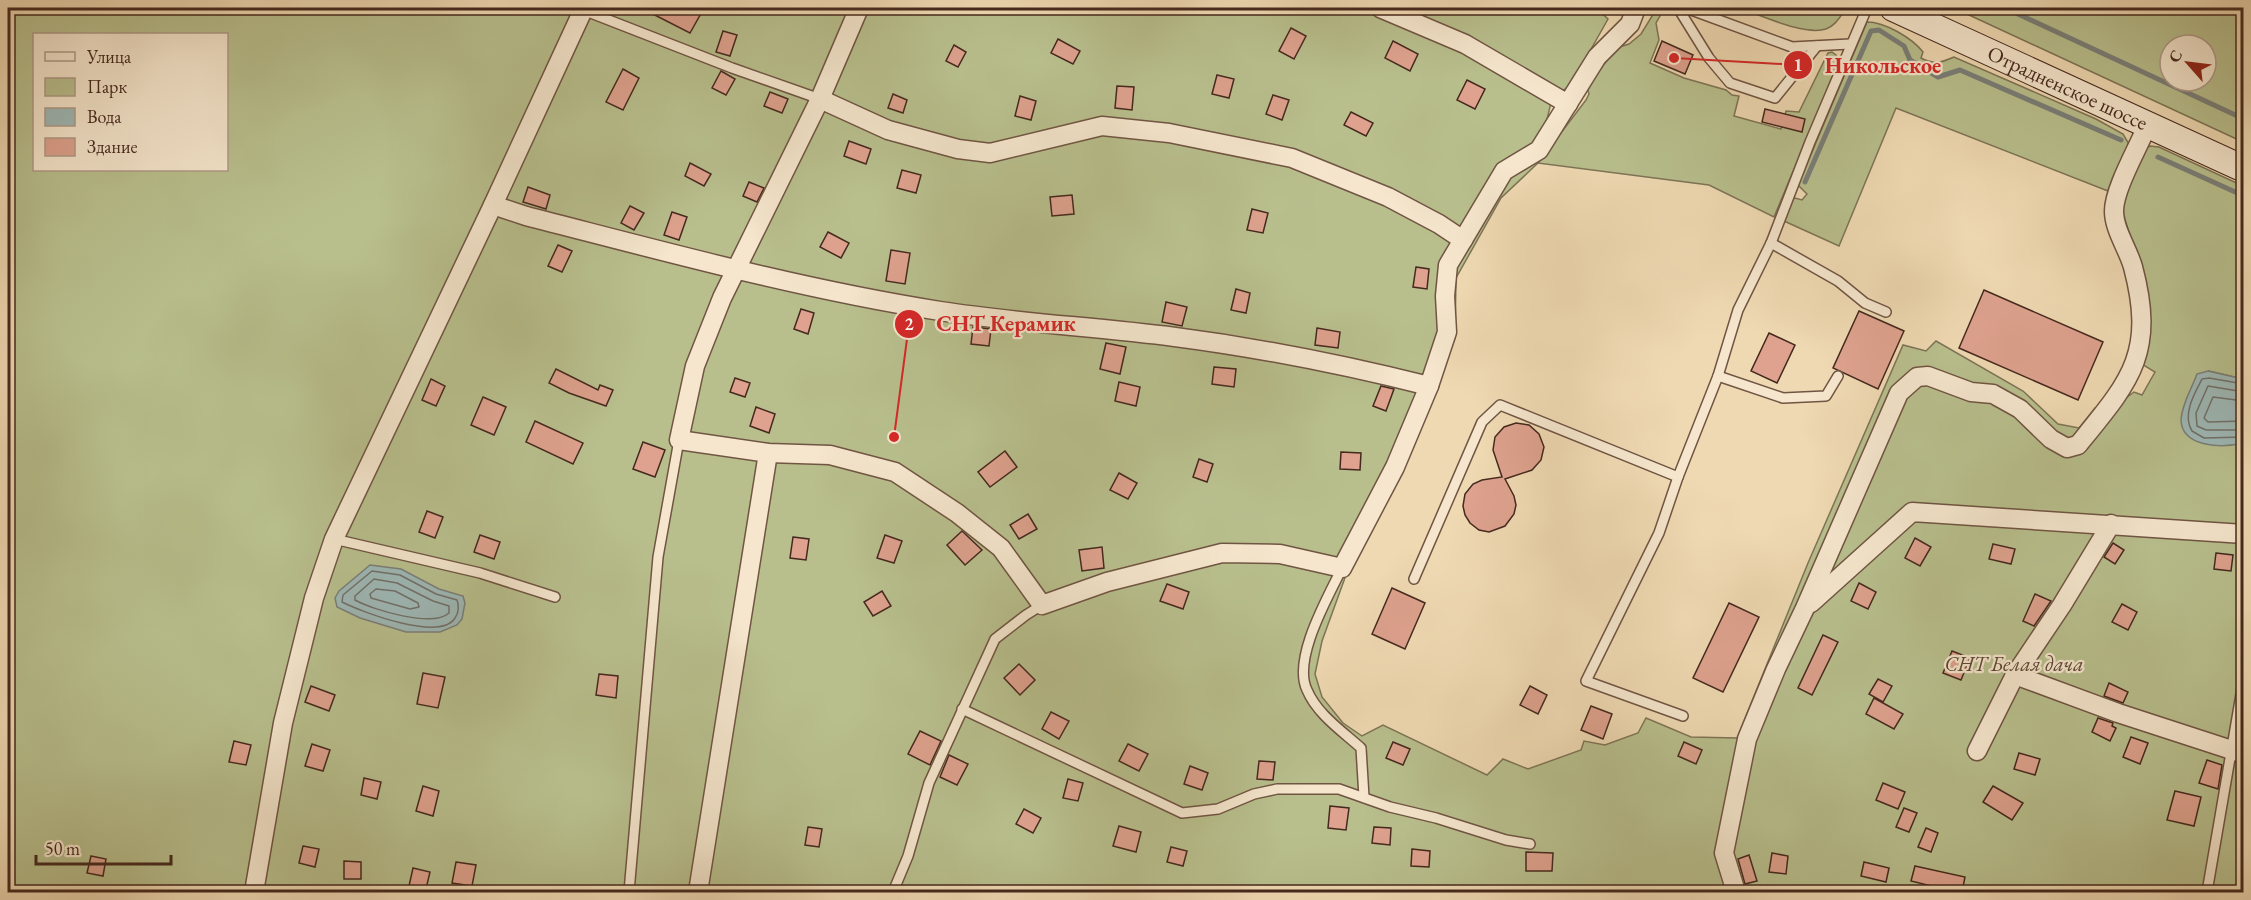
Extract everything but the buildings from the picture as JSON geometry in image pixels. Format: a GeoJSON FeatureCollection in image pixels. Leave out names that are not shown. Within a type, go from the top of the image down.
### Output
{"type":"FeatureCollection","features":[{"type":"Feature","properties":{"kind":"main road","name":"Отрадненское шоссе"},"geometry":{"type":"LineString","coordinates":[[1893,8],[2244,169]]}},
{"type":"Feature","properties":{"kind":"street"},"geometry":{"type":"LineString","coordinates":[[859,8],[820,99],[722,298],[695,366],[679,440],[768,453],[830,455],[895,472],[957,513],[1001,548],[1042,605],[1107,582],[1222,553],[1280,554],[1342,568],[1395,467],[1429,386],[1447,332],[1445,296],[1448,265],[1504,171],[1539,150],[1597,57],[1630,24],[1636,8]]}},
{"type":"Feature","properties":{"kind":"street"},"geometry":{"type":"LineString","coordinates":[[1380,8],[1465,44],[1568,104]]}},
{"type":"Feature","properties":{"kind":"street"},"geometry":{"type":"LineString","coordinates":[[254,892],[283,723],[314,598],[334,539],[584,9]]}},
{"type":"Feature","properties":{"kind":"street"},"geometry":{"type":"LineString","coordinates":[[820,99],[888,130],[958,149],[990,153],[1102,126],[1169,133],[1292,158],[1388,197],[1439,224],[1463,240]]}},
{"type":"Feature","properties":{"kind":"street"},"geometry":{"type":"LineString","coordinates":[[1736,892],[1724,853],[1747,739],[1899,393],[1917,376],[1928,376],[1971,392],[1993,394],[2020,410],[2051,439],[2067,448],[2078,445],[2126,382],[2138,353],[2142,315],[2140,293],[2129,251],[2119,231],[2114,213],[2115,194],[2147,126]]}},
{"type":"Feature","properties":{"kind":"street"},"geometry":{"type":"LineString","coordinates":[[493,205],[526,216],[736,270],[853,296],[942,311],[1175,337],[1368,371],[1429,386]]}},
{"type":"Feature","properties":{"kind":"street"},"geometry":{"type":"LineString","coordinates":[[698,892],[768,453]]}},
{"type":"Feature","properties":{"kind":"street"},"geometry":{"type":"LineString","coordinates":[[1805,608],[1912,512],[2244,534]]}},
{"type":"Feature","properties":{"kind":"street"},"geometry":{"type":"LineString","coordinates":[[1977,751],[2014,675],[2062,605],[2110,524]]}},
{"type":"Feature","properties":{"kind":"street"},"geometry":{"type":"LineString","coordinates":[[2014,675],[2118,713],[2237,752]]}},
{"type":"Feature","properties":{"kind":"lane"},"geometry":{"type":"LineString","coordinates":[[1678,8],[1709,58],[1730,83],[1776,98],[1817,46]]}},
{"type":"Feature","properties":{"kind":"lane"},"geometry":{"type":"LineString","coordinates":[[1686,8],[1792,47],[1850,44]]}},
{"type":"Feature","properties":{"kind":"lane"},"geometry":{"type":"LineString","coordinates":[[1683,716],[1587,681],[1659,533],[1678,477],[1718,376],[1738,310],[1771,243],[1850,44],[1867,8]]}},
{"type":"Feature","properties":{"kind":"lane"},"geometry":{"type":"LineString","coordinates":[[584,9],[732,68],[820,99]]}},
{"type":"Feature","properties":{"kind":"lane"},"geometry":{"type":"LineString","coordinates":[[1771,243],[1838,280],[1865,303],[1886,312]]}},
{"type":"Feature","properties":{"kind":"lane"},"geometry":{"type":"LineString","coordinates":[[1718,376],[1783,398],[1826,396],[1838,376]]}},
{"type":"Feature","properties":{"kind":"lane"},"geometry":{"type":"LineString","coordinates":[[1414,579],[1482,422],[1500,405],[1678,477]]}},
{"type":"Feature","properties":{"kind":"lane"},"geometry":{"type":"LineString","coordinates":[[629,892],[658,557],[679,440]]}},
{"type":"Feature","properties":{"kind":"lane"},"geometry":{"type":"LineString","coordinates":[[334,539],[480,573],[555,597]]}},
{"type":"Feature","properties":{"kind":"lane"},"geometry":{"type":"LineString","coordinates":[[1342,568],[1314,623],[1303,667],[1303,680],[1307,692],[1320,710],[1361,748],[1364,797]]}},
{"type":"Feature","properties":{"kind":"lane"},"geometry":{"type":"LineString","coordinates":[[893,892],[908,856],[929,783],[995,639],[1042,605]]}},
{"type":"Feature","properties":{"kind":"lane"},"geometry":{"type":"LineString","coordinates":[[2207,892],[2237,752],[2244,677]]}},
{"type":"Feature","properties":{"kind":"lane"},"geometry":{"type":"LineString","coordinates":[[962,709],[1182,813],[1218,809],[1254,794],[1277,789],[1339,789],[1390,807],[1436,818],[1506,840],[1530,844]]}},
{"type":"Feature","properties":{"kind":"green space","name":"СНТ Белая дача"},"geometry":{"type":"Polygon","coordinates":[[[8,8],[1596,8],[1608,19],[1572,83],[1564,90],[1554,90],[1544,132],[1526,153],[1538,163],[1501,198],[1456,278],[1455,338],[1398,477],[1346,575],[1322,641],[1315,674],[1322,697],[1343,723],[1362,736],[1383,725],[1487,775],[1503,759],[1528,769],[1581,750],[1584,741],[1605,745],[1638,733],[1646,718],[1691,737],[1737,738],[1808,563],[1903,345],[1926,351],[1936,341],[2023,391],[2058,424],[2079,428],[2095,408],[2108,416],[2119,403],[2134,392],[2142,395],[2155,372],[2140,363],[2149,320],[2146,281],[2122,213],[2123,194],[2143,150],[2150,146],[2159,147],[2243,186],[2243,379],[2209,371],[2236,445],[2243,443],[2243,892],[8,892],[8,8]]]}},
{"type":"Feature","properties":{"kind":"green space"},"geometry":{"type":"Polygon","coordinates":[[[1657,8],[1661,8],[1656,23],[1659,40],[1650,63],[1684,78],[1739,96],[1734,116],[1781,129],[1786,111],[1799,112],[1828,53],[1832,52],[1836,55],[1839,62],[1774,217],[1709,185],[1538,163],[1586,100],[1589,94],[1587,87],[1616,48],[1629,44],[1641,34],[1657,8]]]}},
{"type":"Feature","properties":{"kind":"green space"},"geometry":{"type":"Polygon","coordinates":[[[1739,8],[1840,8],[1843,13],[1826,29],[1806,30],[1739,8]]]}},
{"type":"Feature","properties":{"kind":"green space"},"geometry":{"type":"Polygon","coordinates":[[[1954,8],[2235,8],[2243,11],[2243,142],[1954,8]]]}},
{"type":"Feature","properties":{"kind":"green space"},"geometry":{"type":"Polygon","coordinates":[[[1867,22],[1882,25],[1905,36],[1923,52],[1921,58],[1930,62],[1945,61],[1954,57],[2096,119],[2123,134],[2129,144],[2118,174],[2108,191],[1896,108],[1839,246],[1784,221],[1791,201],[1795,198],[1802,200],[1807,194],[1798,185],[1867,22]]]}},
{"type":"Feature","properties":{"kind":"water"},"geometry":{"type":"Polygon","coordinates":[[[2208,371],[2243,379],[2243,443],[2204,444],[2188,436],[2183,429],[2181,419],[2183,408],[2197,374],[2208,371]]]}},
{"type":"Feature","properties":{"kind":"water"},"geometry":{"type":"Polygon","coordinates":[[[370,565],[401,569],[439,589],[463,596],[465,603],[462,619],[457,625],[440,632],[406,632],[360,618],[337,607],[335,598],[339,591],[370,565]]]}},
{"type":"Feature","properties":{"kind":"waterway"},"geometry":{"type":"LineString","coordinates":[[1819,8],[1825,10]]}},
{"type":"Feature","properties":{"kind":"waterway"},"geometry":{"type":"LineString","coordinates":[[2005,8],[2244,119]]}},
{"type":"Feature","properties":{"kind":"waterway"},"geometry":{"type":"LineString","coordinates":[[1805,182],[1871,31],[1879,30],[1904,46],[1910,60],[1938,77],[1960,70],[2121,140]]}},
{"type":"Feature","properties":{"kind":"waterway"},"geometry":{"type":"LineString","coordinates":[[2158,157],[2244,196]]}},
{"type":"Feature","properties":{"kind":"place","name":"Никольское"},"geometry":{"type":"Point","coordinates":[1674,58]}},
{"type":"Feature","properties":{"kind":"place","name":"СНТ Керамик"},"geometry":{"type":"Point","coordinates":[894,437]}}]}
